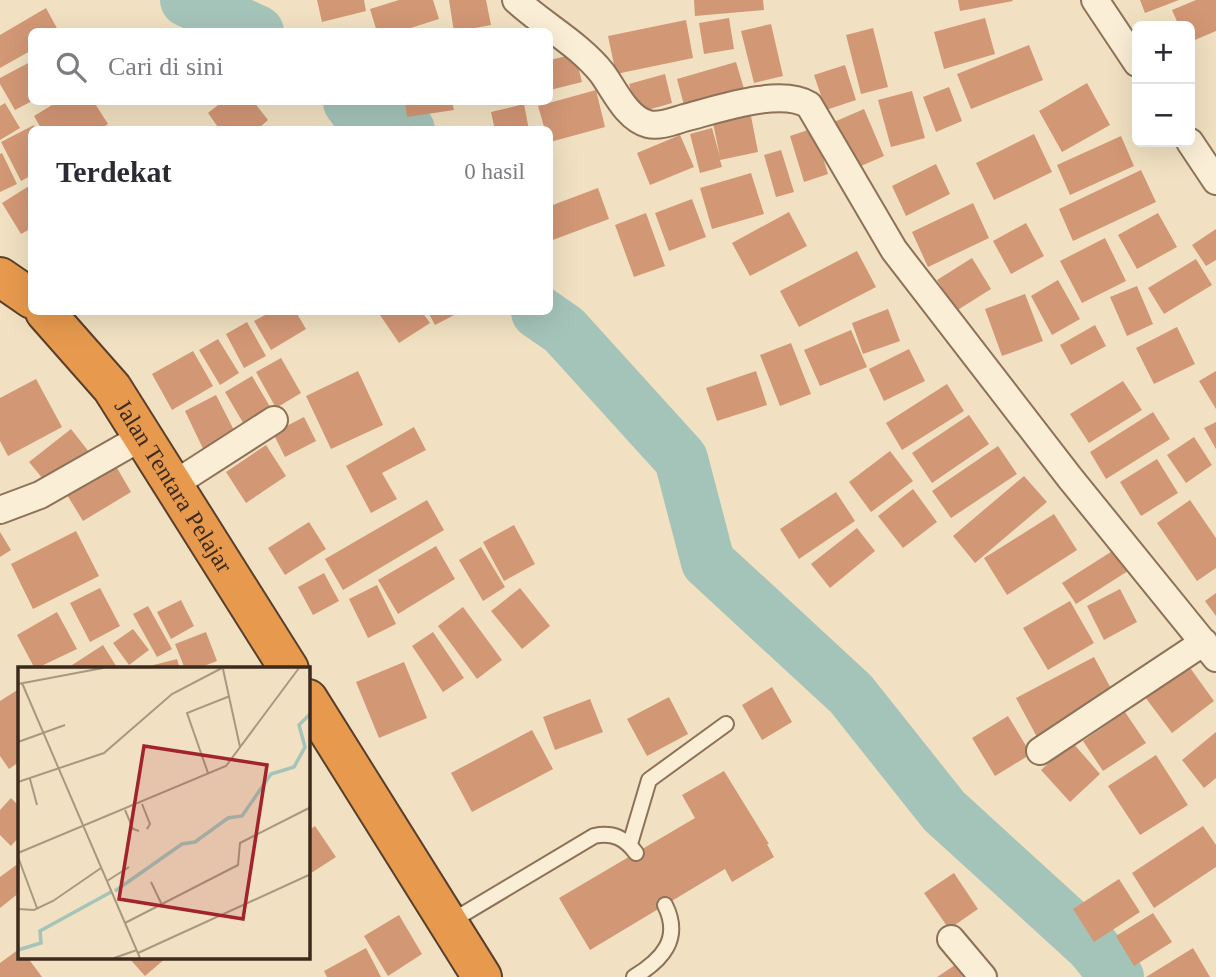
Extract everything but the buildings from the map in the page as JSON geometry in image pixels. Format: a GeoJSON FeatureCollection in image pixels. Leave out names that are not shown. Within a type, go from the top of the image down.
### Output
{"type":"FeatureCollection","features":[{"type":"Feature","properties":{"kind":"highway"},"geometry":{"type":"LineString","coordinates":[[0,278],[28,296]]}},
{"type":"Feature","properties":{"kind":"highway","name":"Jalan Tentara Pelajar"},"geometry":{"type":"LineString","coordinates":[[48,315],[112,388],[288,667]]}},
{"type":"Feature","properties":{"kind":"highway"},"geometry":{"type":"LineString","coordinates":[[310,702],[482,977]]}},
{"type":"Feature","properties":{"kind":"street"},"geometry":{"type":"LineString","coordinates":[[516,0],[551,28]]}},
{"type":"Feature","properties":{"kind":"street"},"geometry":{"type":"LineString","coordinates":[[1095,0],[1132,56]]}},
{"type":"Feature","properties":{"kind":"street"},"geometry":{"type":"LineString","coordinates":[[553,30],[588,58],[632,114],[648,124],[664,124],[743,103],[785,98],[799,99],[809,105],[894,250],[1070,478],[1210,650],[1040,751]]}},
{"type":"Feature","properties":{"kind":"street"},"geometry":{"type":"LineString","coordinates":[[1193,147],[1216,181]]}},
{"type":"Feature","properties":{"kind":"street"},"geometry":{"type":"LineString","coordinates":[[173,485],[274,421]]}},
{"type":"Feature","properties":{"kind":"street"},"geometry":{"type":"LineString","coordinates":[[0,510],[40,495],[142,437]]}},
{"type":"Feature","properties":{"kind":"street"},"geometry":{"type":"LineString","coordinates":[[951,939],[983,977]]}},
{"type":"Feature","properties":{"kind":"lane"},"geometry":{"type":"LineString","coordinates":[[449,922],[594,836],[616,836],[633,849],[649,780],[726,724]]}},
{"type":"Feature","properties":{"kind":"lane"},"geometry":{"type":"LineString","coordinates":[[634,977],[666,951],[672,926],[665,905]]}},
{"type":"Feature","properties":{"kind":"waterway"},"geometry":{"type":"LineString","coordinates":[[187,0],[248,28]]}},
{"type":"Feature","properties":{"kind":"waterway"},"geometry":{"type":"LineString","coordinates":[[352,105],[363,119],[392,126]]}},
{"type":"Feature","properties":{"kind":"waterway"},"geometry":{"type":"LineString","coordinates":[[542,315],[564,330],[681,459],[708,562],[851,694],[944,811],[1092,946],[1117,977]]}}]}
